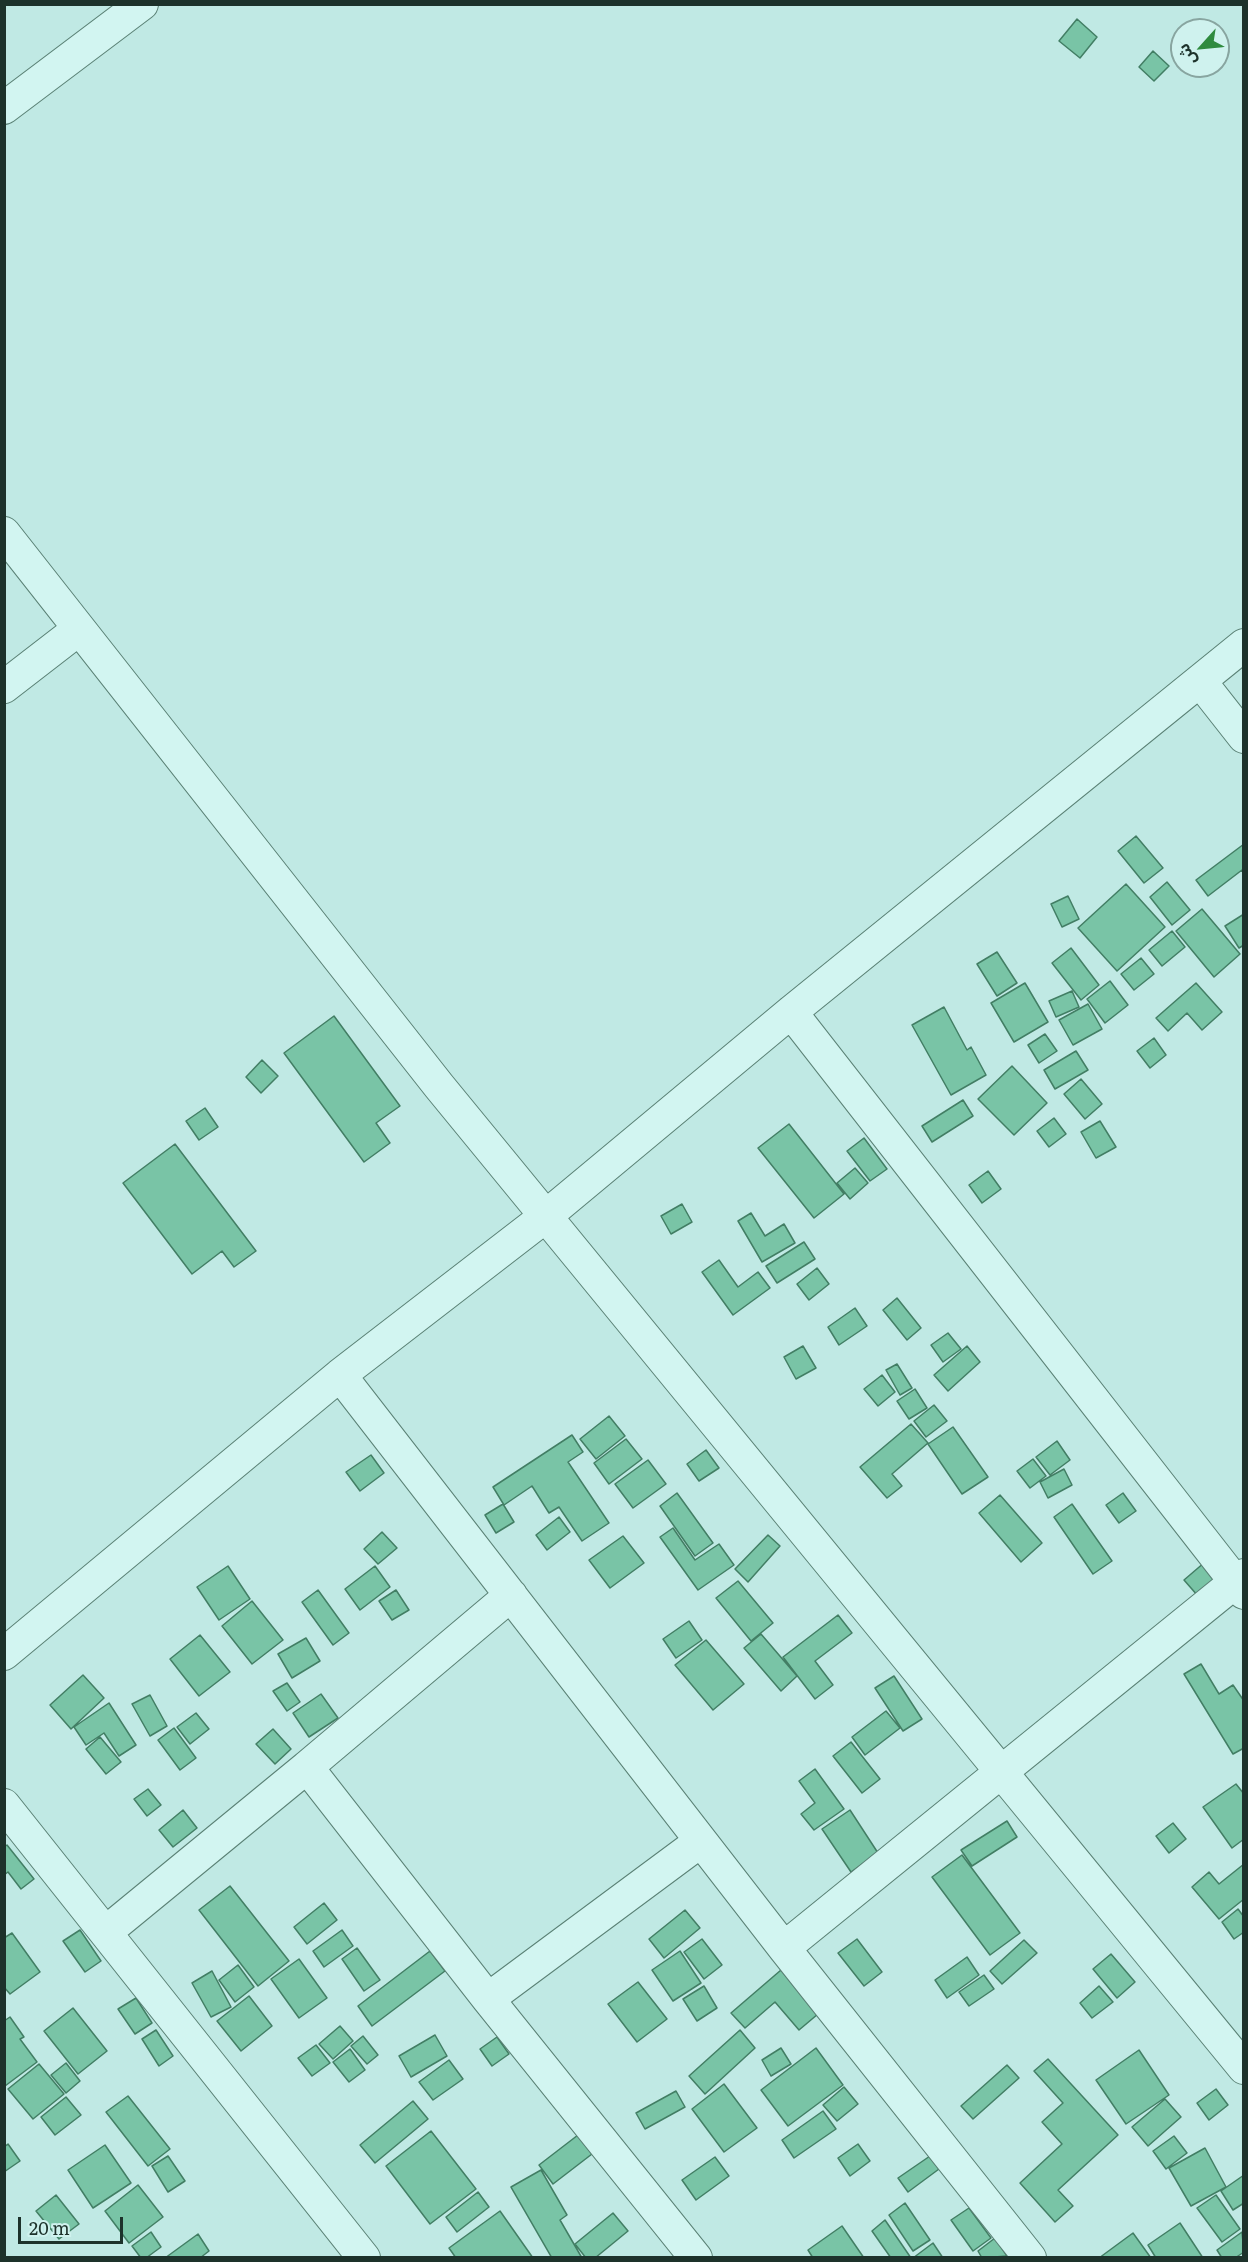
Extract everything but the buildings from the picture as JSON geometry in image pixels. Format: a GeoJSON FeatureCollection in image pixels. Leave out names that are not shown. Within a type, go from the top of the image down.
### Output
{"type":"FeatureCollection","features":[{"type":"Feature","properties":{"kind":"street"},"geometry":{"type":"LineString","coordinates":[[4,108],[142,4]]}},
{"type":"Feature","properties":{"kind":"street"},"geometry":{"type":"LineString","coordinates":[[4,533],[439,1086],[1244,2068]]}},
{"type":"Feature","properties":{"kind":"street"},"geometry":{"type":"LineString","coordinates":[[4,687],[79,628]]}},
{"type":"Feature","properties":{"kind":"street"},"geometry":{"type":"LineString","coordinates":[[4,1654],[340,1375],[546,1216],[791,1012],[1244,645]]}},
{"type":"Feature","properties":{"kind":"street"},"geometry":{"type":"LineString","coordinates":[[1200,681],[1244,736]]}},
{"type":"Feature","properties":{"kind":"street"},"geometry":{"type":"LineString","coordinates":[[784,1948],[1240,1583],[791,1012]]}},
{"type":"Feature","properties":{"kind":"street"},"geometry":{"type":"LineString","coordinates":[[340,1375],[784,1948],[1030,2258]]}},
{"type":"Feature","properties":{"kind":"street"},"geometry":{"type":"LineString","coordinates":[[106,1932],[511,1595]]}},
{"type":"Feature","properties":{"kind":"street"},"geometry":{"type":"LineString","coordinates":[[307,1767],[488,1999],[696,2258]]}},
{"type":"Feature","properties":{"kind":"street"},"geometry":{"type":"LineString","coordinates":[[4,1805],[364,2258]]}},
{"type":"Feature","properties":{"kind":"street"},"geometry":{"type":"LineString","coordinates":[[488,1999],[702,1841]]}}]}
